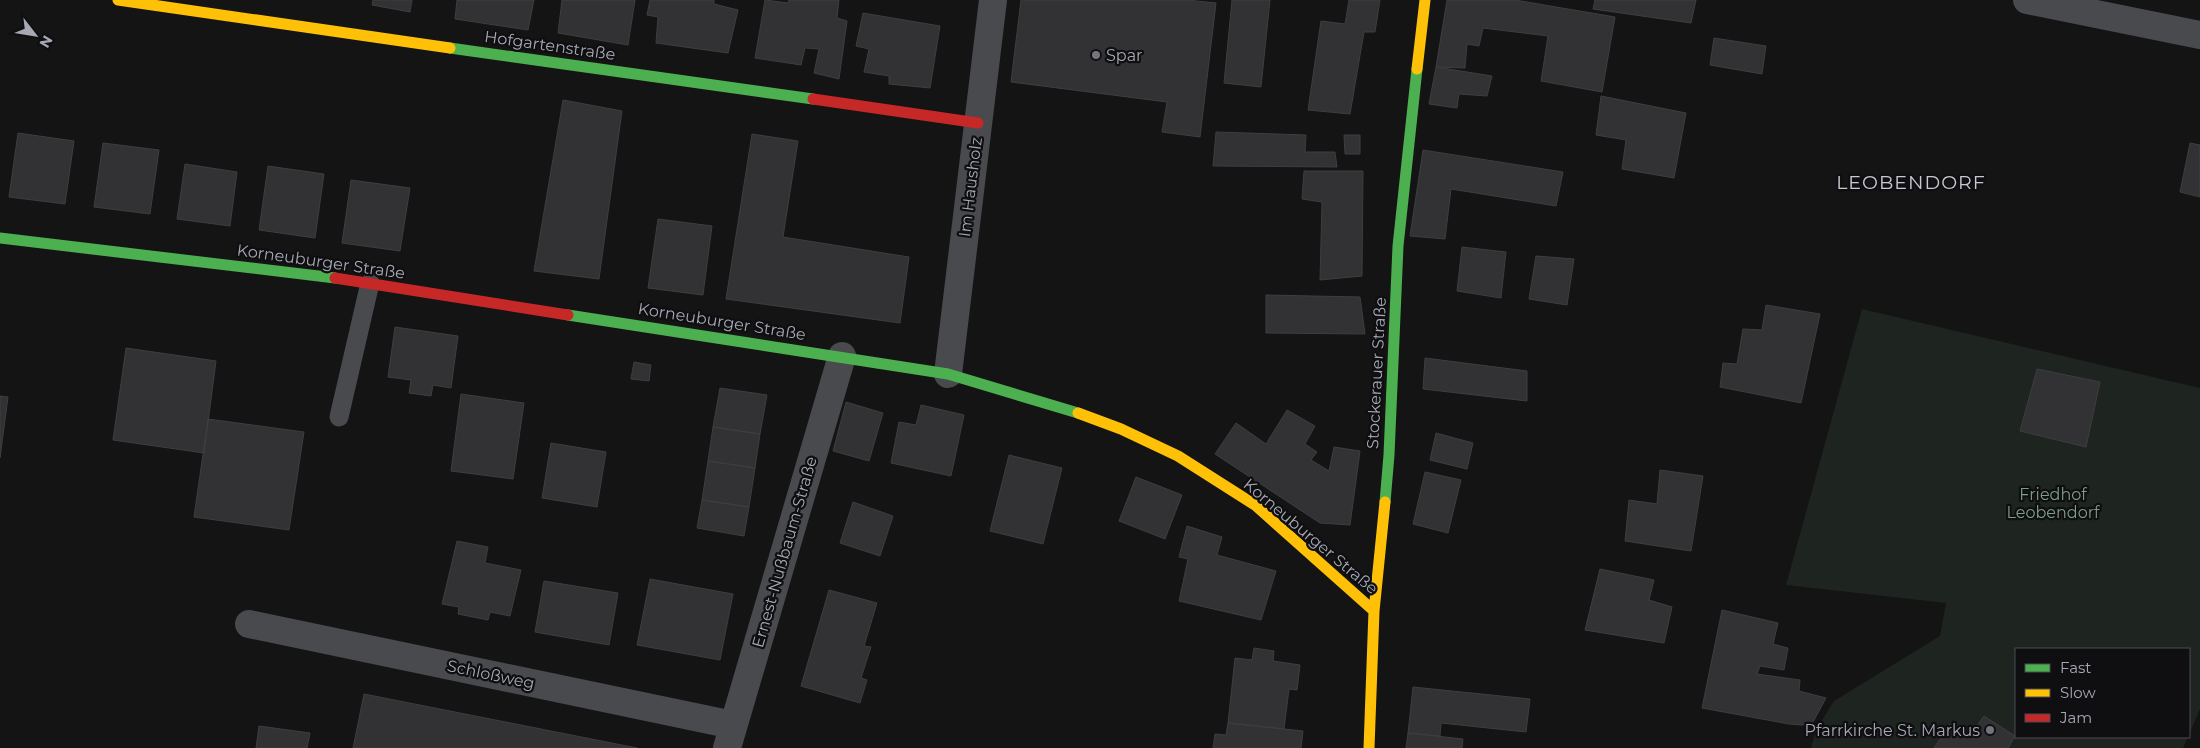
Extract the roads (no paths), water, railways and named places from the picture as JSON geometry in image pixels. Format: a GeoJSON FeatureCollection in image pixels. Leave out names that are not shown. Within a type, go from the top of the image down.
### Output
{"type":"FeatureCollection","features":[{"type":"Feature","properties":{"kind":"main road","name":"Hofgartenstraße"},"geometry":{"type":"LineString","coordinates":[[118,0],[978,123]]}},
{"type":"Feature","properties":{"kind":"main road","name":"Stockerauer Straße"},"geometry":{"type":"LineString","coordinates":[[1369,748],[1374,611],[1389,455],[1398,246],[1425,0]]}},
{"type":"Feature","properties":{"kind":"main road","name":"Korneuburger Straße"},"geometry":{"type":"LineString","coordinates":[[0,238],[294,272],[948,374],[1078,413],[1121,429],[1178,456],[1254,505],[1374,611]]}},
{"type":"Feature","properties":{"kind":"street","name":"Im Hausholz"},"geometry":{"type":"LineString","coordinates":[[948,374],[993,0]]}},
{"type":"Feature","properties":{"kind":"street"},"geometry":{"type":"LineString","coordinates":[[2027,0],[2200,35]]}},
{"type":"Feature","properties":{"kind":"street","name":"Ernest-Nußbaum-Straße"},"geometry":{"type":"LineString","coordinates":[[730,736],[842,356]]}},
{"type":"Feature","properties":{"kind":"street","name":"Schloßweg"},"geometry":{"type":"LineString","coordinates":[[249,624],[730,736]]}},
{"type":"Feature","properties":{"kind":"lane"},"geometry":{"type":"LineString","coordinates":[[339,417],[370,283]]}},
{"type":"Feature","properties":{"kind":"place","name":"Spar"},"geometry":{"type":"Point","coordinates":[1096,55]}},
{"type":"Feature","properties":{"kind":"place","name":"Pfarrkirche St. Markus"},"geometry":{"type":"Point","coordinates":[1990,730]}},
{"type":"Feature","properties":{"kind":"district","name":"LEOBENDORF"},"geometry":{"type":"Point","coordinates":[1911,182]}},
{"type":"Feature","properties":{"kind":"park label","name":"Friedhof Leobendorf"},"geometry":{"type":"Point","coordinates":[2053,503]}}]}
